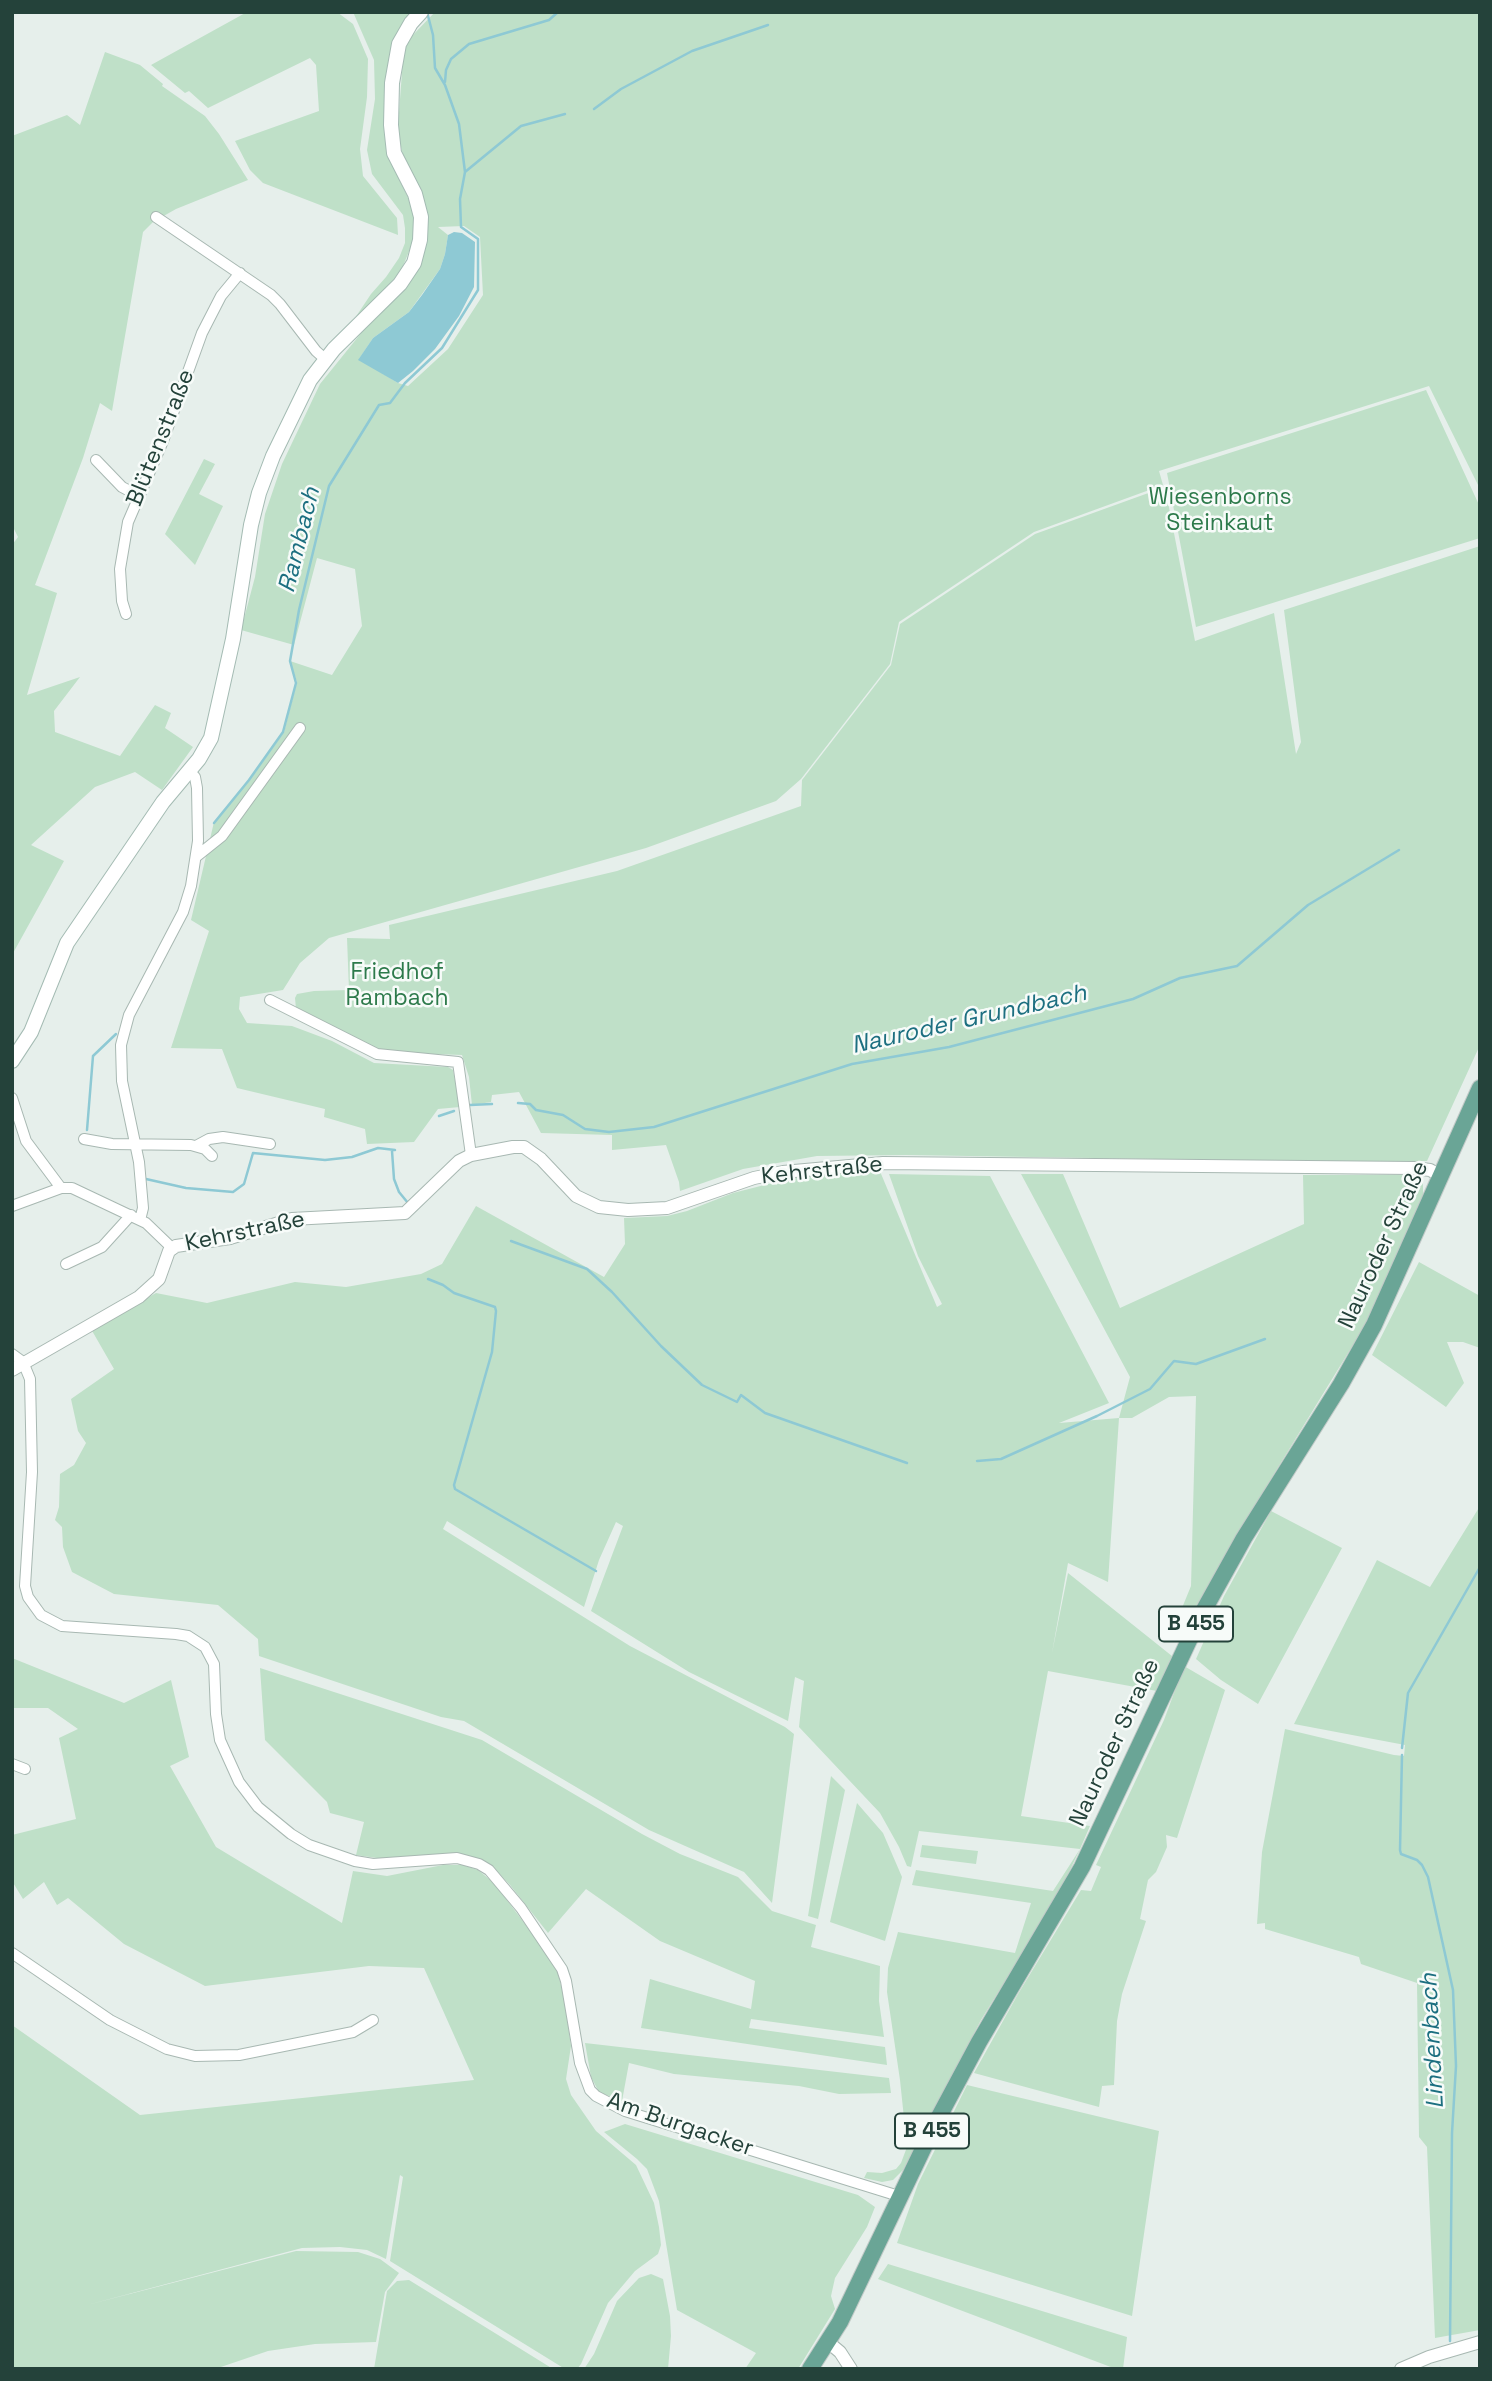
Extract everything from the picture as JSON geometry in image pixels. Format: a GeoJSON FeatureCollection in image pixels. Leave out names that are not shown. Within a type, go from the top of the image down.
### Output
{"type":"FeatureCollection","features":[{"type":"Feature","properties":{"kind":"main road"},"geometry":{"type":"LineString","coordinates":[[12,1061],[31,1032],[67,943],[163,802],[204,752],[213,732],[259,493],[310,380],[325,359],[400,284],[418,251],[421,229],[419,205],[394,153],[391,125],[396,57],[404,34],[420,13]]}},
{"type":"Feature","properties":{"kind":"main road","name":"Nauroder Straße"},"geometry":{"type":"LineString","coordinates":[[828,2342],[855,2292],[934,2126],[979,2042],[1082,1867],[1205,1607],[1374,1325],[1480,1088]]}},
{"type":"Feature","properties":{"kind":"main road","name":"B 455"},"geometry":{"type":"LineString","coordinates":[[810,2369],[828,2342]]}},
{"type":"Feature","properties":{"kind":"street"},"geometry":{"type":"LineString","coordinates":[[156,217],[240,273],[280,304],[310,344],[325,359]]}},
{"type":"Feature","properties":{"kind":"street","name":"Blütenstraße"},"geometry":{"type":"LineString","coordinates":[[126,614],[121,585],[121,553],[128,522],[159,450],[202,333],[221,296],[240,273]]}},
{"type":"Feature","properties":{"kind":"street"},"geometry":{"type":"LineString","coordinates":[[96,460],[122,487],[138,496]]}},
{"type":"Feature","properties":{"kind":"street"},"geometry":{"type":"LineString","coordinates":[[197,856],[222,836],[300,728]]}},
{"type":"Feature","properties":{"kind":"street"},"geometry":{"type":"LineString","coordinates":[[66,1264],[102,1247],[143,1208],[136,1143],[122,1081],[122,1036],[151,970],[183,912],[197,856],[197,788],[195,777],[189,771]]}},
{"type":"Feature","properties":{"kind":"street"},"geometry":{"type":"LineString","coordinates":[[270,1000],[377,1054],[458,1062],[471,1155]]}},
{"type":"Feature","properties":{"kind":"street"},"geometry":{"type":"LineString","coordinates":[[12,1098],[26,1141],[61,1188]]}},
{"type":"Feature","properties":{"kind":"street"},"geometry":{"type":"LineString","coordinates":[[196,1146],[216,1137],[270,1144]]}},
{"type":"Feature","properties":{"kind":"street"},"geometry":{"type":"LineString","coordinates":[[84,1139],[107,1143],[196,1146],[205,1149],[212,1156]]}},
{"type":"Feature","properties":{"kind":"street","name":"Kehrstraße"},"geometry":{"type":"LineString","coordinates":[[172,1248],[181,1244],[230,1238],[292,1219],[405,1213],[449,1168],[471,1155],[513,1147],[524,1147],[541,1158],[576,1196],[599,1207],[628,1210],[667,1208],[754,1178],[783,1172],[883,1163],[1414,1168],[1441,1175]]}},
{"type":"Feature","properties":{"kind":"street"},"geometry":{"type":"LineString","coordinates":[[12,1206],[61,1188],[72,1188],[136,1217],[154,1229],[172,1248],[159,1279],[139,1297],[16,1362]]}},
{"type":"Feature","properties":{"kind":"street","name":"Am Burgacker"},"geometry":{"type":"LineString","coordinates":[[16,1362],[30,1379],[32,1472],[25,1586],[28,1597],[41,1615],[62,1626],[188,1636],[205,1647],[214,1664],[220,1740],[239,1782],[258,1807],[309,1845],[355,1861],[373,1864],[457,1858],[479,1864],[489,1870],[521,1908],[562,1969],[584,2079],[590,2090],[606,2103],[901,2197]]}},
{"type":"Feature","properties":{"kind":"street"},"geometry":{"type":"LineString","coordinates":[[12,1765],[25,1769]]}},
{"type":"Feature","properties":{"kind":"street"},"geometry":{"type":"LineString","coordinates":[[12,1953],[110,2020],[160,2046],[195,2056],[239,2055],[341,2035],[354,2032],[373,2020]]}},
{"type":"Feature","properties":{"kind":"street"},"geometry":{"type":"LineString","coordinates":[[828,2342],[840,2352],[851,2369]]}},
{"type":"Feature","properties":{"kind":"street"},"geometry":{"type":"LineString","coordinates":[[1401,2369],[1429,2357],[1480,2342]]}},
{"type":"Feature","properties":{"kind":"green space"},"geometry":{"type":"Polygon","coordinates":[[[247,12],[337,12],[353,24],[368,59],[367,97],[360,149],[363,176],[397,218],[398,235],[263,183],[250,170],[235,141],[319,111],[316,65],[310,58],[208,108],[189,91],[185,93],[151,65],[247,12]]]}},
{"type":"Feature","properties":{"kind":"green space"},"geometry":{"type":"Polygon","coordinates":[[[353,12],[414,12],[399,31],[392,165],[412,206],[415,218],[414,239],[401,271],[358,319],[355,318],[399,258],[405,243],[405,228],[403,215],[372,174],[367,150],[375,99],[374,60],[353,12]]]}},
{"type":"Feature","properties":{"kind":"green space"},"geometry":{"type":"Polygon","coordinates":[[[435,12],[1480,12],[1480,489],[1429,386],[1159,471],[1163,485],[1034,532],[899,622],[890,664],[801,779],[776,801],[646,848],[329,938],[300,963],[283,990],[240,997],[239,1009],[247,1023],[292,1026],[332,1041],[374,1063],[448,1067],[453,1070],[460,1107],[438,1109],[414,1142],[367,1144],[365,1129],[324,1117],[325,1109],[237,1088],[222,1049],[171,1048],[209,931],[191,920],[214,822],[250,780],[284,732],[297,682],[290,661],[332,675],[362,626],[355,569],[317,558],[294,645],[241,630],[255,577],[265,514],[282,464],[320,384],[362,332],[404,288],[426,240],[400,143],[398,126],[403,59],[412,36],[435,12]],[[464,226],[438,227],[448,235],[440,269],[409,312],[373,338],[359,359],[398,383],[408,386],[448,349],[483,295],[480,237],[464,226]]]}},
{"type":"Feature","properties":{"kind":"green space"},"geometry":{"type":"Polygon","coordinates":[[[105,52],[140,65],[163,84],[162,86],[205,116],[248,180],[176,209],[153,222],[143,232],[112,411],[100,403],[83,458],[35,585],[57,593],[27,695],[80,677],[54,711],[55,732],[120,756],[155,705],[171,713],[165,728],[193,747],[162,790],[135,772],[95,787],[31,845],[64,861],[12,955],[12,545],[18,537],[12,525],[12,136],[67,115],[80,125],[105,52]]]}},
{"type":"Feature","properties":{"kind":"green space","name":"Wiesenborns Steinkaut"},"geometry":{"type":"Polygon","coordinates":[[[1426,390],[1480,507],[1480,538],[1196,627],[1167,473],[1426,390]]]}},
{"type":"Feature","properties":{"kind":"green space"},"geometry":{"type":"Polygon","coordinates":[[[204,459],[215,464],[199,494],[223,506],[195,565],[165,534],[204,459]]]}},
{"type":"Feature","properties":{"kind":"green space","name":"Friedhof Rambach"},"geometry":{"type":"Polygon","coordinates":[[[1165,487],[1195,641],[1274,613],[1296,754],[1301,742],[1284,610],[1480,546],[1480,1045],[1427,1161],[817,1156],[743,1169],[680,1191],[666,1145],[612,1150],[612,1135],[541,1133],[519,1092],[492,1095],[491,1102],[472,1105],[469,1077],[462,1055],[378,1052],[296,1009],[297,994],[349,990],[347,938],[390,939],[389,925],[617,871],[801,806],[802,780],[891,665],[900,624],[1035,534],[1165,487]]]}},
{"type":"Feature","properties":{"kind":"green space"},"geometry":{"type":"Polygon","coordinates":[[[879,1169],[937,1307],[942,1304],[918,1256],[889,1174],[990,1176],[1109,1403],[1059,1423],[1119,1418],[1108,1582],[1068,1563],[1052,1653],[1068,1573],[1172,1656],[1157,1691],[1048,1671],[1021,1816],[1090,1826],[1080,1849],[919,1831],[911,1867],[907,1866],[880,1813],[799,1727],[804,1681],[795,1677],[788,1721],[689,1672],[591,1611],[623,1526],[616,1522],[599,1560],[584,1607],[447,1521],[443,1529],[630,1646],[794,1734],[772,1903],[744,1872],[649,1830],[464,1721],[441,1717],[259,1656],[258,1639],[218,1605],[114,1594],[72,1572],[63,1547],[62,1527],[55,1520],[59,1507],[60,1474],[74,1465],[86,1443],[78,1431],[71,1399],[114,1369],[91,1329],[156,1293],[207,1303],[295,1282],[346,1287],[421,1274],[442,1264],[476,1206],[604,1277],[625,1244],[624,1218],[667,1216],[733,1193],[800,1176],[879,1169]]]}},
{"type":"Feature","properties":{"kind":"green space"},"geometry":{"type":"Polygon","coordinates":[[[1021,1174],[1063,1174],[1120,1308],[1304,1224],[1303,1175],[1415,1175],[1423,1182],[1423,1195],[1367,1322],[1236,1536],[1182,1631],[1175,1625],[1191,1586],[1196,1396],[1169,1397],[1132,1418],[1119,1418],[1130,1377],[1021,1174]]]}},
{"type":"Feature","properties":{"kind":"green space"},"geometry":{"type":"Polygon","coordinates":[[[1419,1262],[1480,1296],[1480,1348],[1463,1342],[1447,1342],[1464,1383],[1446,1407],[1372,1355],[1419,1262]]]}},
{"type":"Feature","properties":{"kind":"green space"},"geometry":{"type":"Polygon","coordinates":[[[1480,1506],[1480,2330],[1435,2338],[1427,2147],[1419,2137],[1417,1983],[1361,1964],[1359,1957],[1265,1929],[1265,1923],[1257,1924],[1262,1852],[1285,1729],[1404,1756],[1405,1745],[1294,1724],[1377,1560],[1430,1587],[1480,1506]]]}},
{"type":"Feature","properties":{"kind":"green space"},"geometry":{"type":"Polygon","coordinates":[[[1271,1511],[1342,1548],[1258,1704],[1221,1680],[1196,1659],[1224,1596],[1271,1511]]]}},
{"type":"Feature","properties":{"kind":"green space"},"geometry":{"type":"Polygon","coordinates":[[[12,1658],[124,1703],[171,1680],[189,1757],[170,1766],[216,1847],[342,1923],[353,1871],[387,1876],[443,1865],[463,1865],[478,1870],[494,1883],[550,1957],[558,1973],[571,2046],[566,2079],[571,2095],[596,2131],[636,2165],[654,2203],[659,2227],[661,2245],[658,2254],[635,2271],[608,2303],[577,2369],[565,2369],[390,2261],[403,2177],[400,2175],[386,2259],[367,2250],[340,2247],[302,2248],[87,2305],[296,2251],[358,2252],[380,2259],[399,2273],[385,2292],[376,2342],[315,2344],[268,2351],[215,2369],[12,2369],[12,2025],[140,2115],[474,2080],[424,1968],[369,1966],[205,1986],[124,1944],[68,1898],[57,1905],[44,1882],[23,1899],[12,1881],[12,1835],[76,1819],[59,1738],[78,1729],[48,1708],[12,1708],[12,1658]]]}},
{"type":"Feature","properties":{"kind":"green space"},"geometry":{"type":"Polygon","coordinates":[[[1184,1666],[1225,1690],[1177,1838],[1166,1835],[1167,1847],[1156,1872],[1148,1880],[1140,1919],[1146,1921],[1122,1994],[1117,2021],[1114,2085],[1102,2086],[1099,2107],[974,2073],[1081,1890],[1091,1891],[1101,1867],[1096,1865],[1164,1720],[1184,1666]]]}},
{"type":"Feature","properties":{"kind":"green space"},"geometry":{"type":"Polygon","coordinates":[[[260,1668],[482,1740],[642,1834],[680,1854],[738,1877],[772,1911],[816,1925],[811,1947],[880,1966],[879,2001],[884,2037],[751,2019],[749,2028],[885,2047],[887,2065],[641,2028],[650,1979],[751,2009],[755,1981],[660,1941],[586,1889],[548,1933],[510,1885],[483,1860],[458,1854],[384,1859],[356,1855],[364,1822],[330,1813],[327,1802],[265,1740],[260,1668]]]}},
{"type":"Feature","properties":{"kind":"green space"},"geometry":{"type":"Polygon","coordinates":[[[831,1776],[845,1790],[818,1919],[808,1916],[831,1776]]]}},
{"type":"Feature","properties":{"kind":"green space"},"geometry":{"type":"Polygon","coordinates":[[[857,1803],[883,1833],[902,1877],[885,1941],[830,1922],[857,1803]]]}},
{"type":"Feature","properties":{"kind":"green space"},"geometry":{"type":"Polygon","coordinates":[[[922,1845],[978,1851],[976,1864],[920,1857],[922,1845]]]}},
{"type":"Feature","properties":{"kind":"green space"},"geometry":{"type":"Polygon","coordinates":[[[1080,1849],[1058,1895],[981,2020],[903,2170],[893,2180],[882,2182],[864,2178],[867,2172],[882,2173],[896,2169],[907,2147],[887,1992],[888,1968],[898,1932],[1015,1953],[1031,1903],[912,1885],[916,1870],[1053,1891],[1080,1849]]]}},
{"type":"Feature","properties":{"kind":"green space"},"geometry":{"type":"Polygon","coordinates":[[[585,2043],[889,2078],[891,2093],[839,2094],[799,2086],[674,2074],[629,2063],[622,2101],[599,2092],[591,2077],[585,2043]]]}},
{"type":"Feature","properties":{"kind":"green space"},"geometry":{"type":"Polygon","coordinates":[[[967,2085],[1159,2131],[1132,2316],[897,2243],[918,2184],[967,2085]]]}},
{"type":"Feature","properties":{"kind":"green space"},"geometry":{"type":"Polygon","coordinates":[[[625,2124],[858,2195],[875,2207],[867,2227],[835,2278],[831,2296],[835,2309],[798,2369],[745,2369],[756,2353],[677,2310],[659,2201],[647,2169],[604,2132],[625,2124]]]}},
{"type":"Feature","properties":{"kind":"green space"},"geometry":{"type":"Polygon","coordinates":[[[888,2264],[1127,2337],[1123,2369],[1116,2369],[878,2279],[888,2264]]]}},
{"type":"Feature","properties":{"kind":"green space"},"geometry":{"type":"Polygon","coordinates":[[[651,2274],[663,2279],[670,2316],[668,2369],[584,2369],[594,2354],[617,2301],[639,2278],[651,2274]]]}},
{"type":"Feature","properties":{"kind":"green space"},"geometry":{"type":"Polygon","coordinates":[[[409,2280],[553,2369],[374,2369],[387,2291],[397,2281],[409,2280]]]}},
{"type":"Feature","properties":{"kind":"water"},"geometry":{"type":"Polygon","coordinates":[[[454,232],[462,233],[475,242],[474,287],[459,316],[435,349],[398,383],[358,360],[373,338],[409,312],[422,295],[440,269],[448,235],[454,232]]]}},
{"type":"Feature","properties":{"kind":"waterway","name":"Rambach"},"geometry":{"type":"LineString","coordinates":[[214,823],[283,732],[296,683],[290,661],[299,610],[329,486],[379,405],[390,403],[405,383],[442,348],[478,290],[478,239],[461,227],[460,199],[465,172],[459,124],[445,85],[435,68],[433,35],[427,12]]}},
{"type":"Feature","properties":{"kind":"waterway"},"geometry":{"type":"LineString","coordinates":[[445,82],[451,59],[469,44],[549,20],[558,12]]}},
{"type":"Feature","properties":{"kind":"waterway"},"geometry":{"type":"LineString","coordinates":[[594,109],[621,89],[692,51],[768,25]]}},
{"type":"Feature","properties":{"kind":"waterway"},"geometry":{"type":"LineString","coordinates":[[465,172],[521,126],[565,114]]}},
{"type":"Feature","properties":{"kind":"waterway","name":"Nauroder Grundbach"},"geometry":{"type":"LineString","coordinates":[[518,1103],[530,1104],[536,1110],[563,1115],[585,1129],[609,1132],[654,1127],[852,1064],[949,1047],[1133,999],[1180,978],[1237,966],[1308,905],[1399,850]]}},
{"type":"Feature","properties":{"kind":"waterway","name":"Rambach"},"geometry":{"type":"LineString","coordinates":[[87,1130],[93,1056],[116,1034]]}},
{"type":"Feature","properties":{"kind":"waterway"},"geometry":{"type":"LineString","coordinates":[[470,1105],[492,1104]]}},
{"type":"Feature","properties":{"kind":"waterway"},"geometry":{"type":"LineString","coordinates":[[439,1116],[454,1111]]}},
{"type":"Feature","properties":{"kind":"waterway"},"geometry":{"type":"LineString","coordinates":[[146,1179],[186,1188],[233,1192],[244,1184],[253,1153],[325,1160],[352,1157],[378,1148],[395,1150]]}},
{"type":"Feature","properties":{"kind":"waterway"},"geometry":{"type":"LineString","coordinates":[[392,1151],[394,1179],[399,1192],[408,1203]]}},
{"type":"Feature","properties":{"kind":"waterway"},"geometry":{"type":"LineString","coordinates":[[511,1241],[587,1269],[702,1385],[737,1402],[741,1395],[765,1413],[907,1463]]}},
{"type":"Feature","properties":{"kind":"waterway"},"geometry":{"type":"LineString","coordinates":[[428,1279],[454,1293],[495,1307],[496,1311],[492,1352],[455,1489],[596,1571]]}},
{"type":"Feature","properties":{"kind":"waterway"},"geometry":{"type":"LineString","coordinates":[[977,1461],[1001,1459],[1097,1416],[1150,1389],[1174,1361],[1196,1364],[1265,1339]]}},
{"type":"Feature","properties":{"kind":"waterway","name":"Lindenbach"},"geometry":{"type":"LineString","coordinates":[[1402,1748],[1408,1693],[1480,1567]]}},
{"type":"Feature","properties":{"kind":"waterway","name":"Lindenbach"},"geometry":{"type":"LineString","coordinates":[[1402,1755],[1400,1850],[1401,1854],[1417,1860],[1428,1877],[1453,1990],[1456,2066],[1452,2133],[1450,2341]]}}]}
